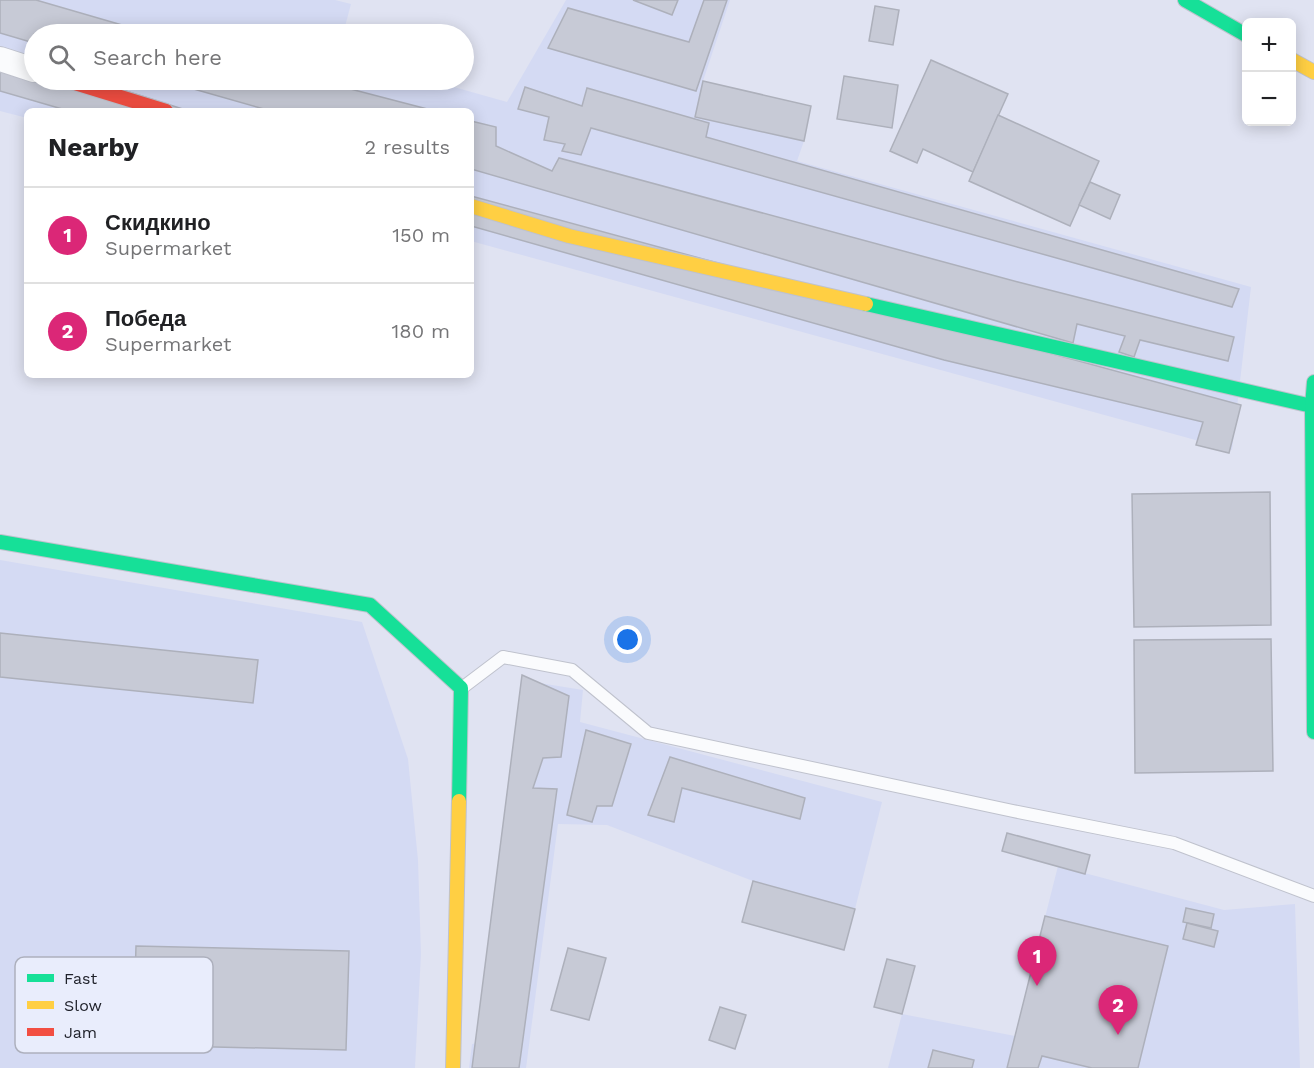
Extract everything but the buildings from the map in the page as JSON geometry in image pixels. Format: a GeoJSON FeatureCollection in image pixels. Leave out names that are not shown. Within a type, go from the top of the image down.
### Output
{"type":"FeatureCollection","features":[{"type":"Feature","properties":{"kind":"street"},"geometry":{"type":"LineString","coordinates":[[1185,0],[1242,33]]}},
{"type":"Feature","properties":{"kind":"street"},"geometry":{"type":"LineString","coordinates":[[0,59],[24,67]]}},
{"type":"Feature","properties":{"kind":"street"},"geometry":{"type":"LineString","coordinates":[[1296,62],[1314,72]]}},
{"type":"Feature","properties":{"kind":"street"},"geometry":{"type":"LineString","coordinates":[[98,90],[156,108]]}},
{"type":"Feature","properties":{"kind":"street"},"geometry":{"type":"LineString","coordinates":[[474,207],[569,236],[1312,406]]}},
{"type":"Feature","properties":{"kind":"street"},"geometry":{"type":"LineString","coordinates":[[1314,382],[1312,406],[1314,732]]}},
{"type":"Feature","properties":{"kind":"street"},"geometry":{"type":"LineString","coordinates":[[0,542],[370,604],[461,688],[453,1068]]}},
{"type":"Feature","properties":{"kind":"lane"},"geometry":{"type":"LineString","coordinates":[[461,688],[503,657],[572,670],[648,733],[1174,843],[1314,896]]}},
{"type":"Feature","properties":{"kind":"shaded area"},"geometry":{"type":"Polygon","coordinates":[[[0,0],[335,0],[351,4],[346,24],[24,24],[24,90],[464,90],[507,102],[566,0],[730,0],[703,81],[695,117],[804,141],[797,161],[1251,287],[1232,450],[474,242],[474,108],[24,108],[24,117],[0,111],[0,0]]]}},
{"type":"Feature","properties":{"kind":"shaded area"},"geometry":{"type":"Polygon","coordinates":[[[0,560],[362,622],[408,759],[418,860],[421,954],[415,1068],[0,1068],[0,560]]]}},
{"type":"Feature","properties":{"kind":"shaded area"},"geometry":{"type":"Polygon","coordinates":[[[521,680],[583,690],[580,722],[882,802],[855,909],[753,881],[607,825],[558,824],[526,1068],[469,1068],[472,1044],[499,1039],[508,822],[521,680]]]}},
{"type":"Feature","properties":{"kind":"shaded area"},"geometry":{"type":"Polygon","coordinates":[[[1058,866],[1224,910],[1295,904],[1300,1068],[888,1068],[902,1014],[1015,1036],[1058,866]]]}},
{"type":"Feature","properties":{"kind":"traffic: fast"},"geometry":{"type":"LineString","coordinates":[[1185,0],[1242,33]]}},
{"type":"Feature","properties":{"kind":"traffic: fast"},"geometry":{"type":"LineString","coordinates":[[866,304],[1312,406]]}},
{"type":"Feature","properties":{"kind":"traffic: fast"},"geometry":{"type":"LineString","coordinates":[[1314,382],[1312,406],[1314,732]]}},
{"type":"Feature","properties":{"kind":"traffic: fast"},"geometry":{"type":"LineString","coordinates":[[0,542],[370,605],[461,688],[459,801]]}},
{"type":"Feature","properties":{"kind":"traffic: slow"},"geometry":{"type":"LineString","coordinates":[[1296,62],[1314,72]]}},
{"type":"Feature","properties":{"kind":"traffic: slow"},"geometry":{"type":"LineString","coordinates":[[474,207],[569,236],[866,304]]}},
{"type":"Feature","properties":{"kind":"traffic: slow"},"geometry":{"type":"LineString","coordinates":[[453,1068],[459,801]]}},
{"type":"Feature","properties":{"kind":"traffic: jam"},"geometry":{"type":"LineString","coordinates":[[98,90],[156,108]]}},
{"type":"Feature","properties":{"kind":"place","name":"Скидкино"},"geometry":{"type":"Point","coordinates":[1037,986]}},
{"type":"Feature","properties":{"kind":"place","name":"Победа"},"geometry":{"type":"Point","coordinates":[1118,1035]}}]}
